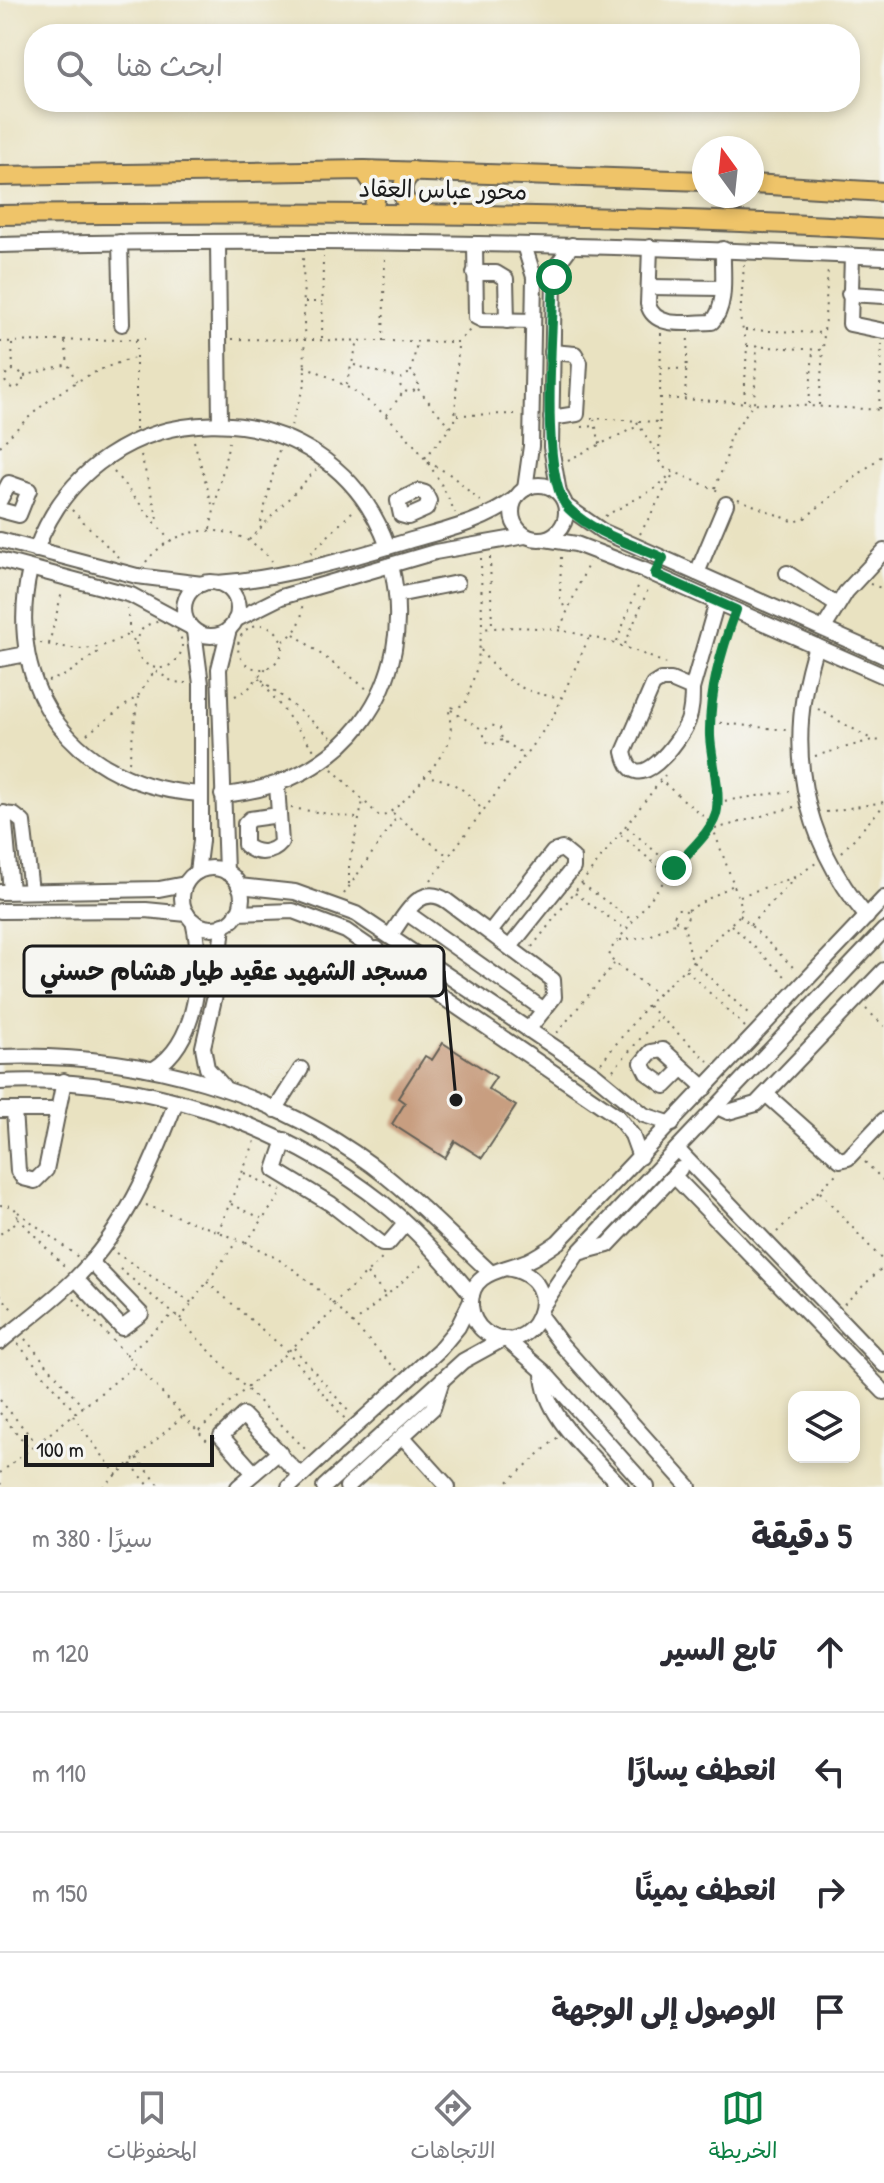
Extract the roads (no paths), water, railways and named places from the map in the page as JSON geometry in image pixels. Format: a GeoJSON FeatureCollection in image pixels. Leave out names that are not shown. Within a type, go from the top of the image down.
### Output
{"type":"FeatureCollection","features":[{"type":"Feature","properties":{"kind":"main road","name":"محور عباس العقاد"},"geometry":{"type":"LineString","coordinates":[[0,176],[364,170],[692,181]]}},
{"type":"Feature","properties":{"kind":"main road"},"geometry":{"type":"LineString","coordinates":[[364,170],[376,188],[374,211]]}},
{"type":"Feature","properties":{"kind":"main road"},"geometry":{"type":"LineString","coordinates":[[413,171],[403,185],[403,196],[409,206],[420,212]]}},
{"type":"Feature","properties":{"kind":"main road"},"geometry":{"type":"LineString","coordinates":[[764,185],[884,192]]}},
{"type":"Feature","properties":{"kind":"main road","name":"محور عباس العقاد"},"geometry":{"type":"LineString","coordinates":[[0,215],[374,211],[676,217],[884,229]]}},
{"type":"Feature","properties":{"kind":"street"},"geometry":{"type":"LineString","coordinates":[[120,242],[122,324]]}},
{"type":"Feature","properties":{"kind":"street"},"geometry":{"type":"LineString","coordinates":[[0,245],[120,242],[572,245],[884,257]]}},
{"type":"Feature","properties":{"kind":"street"},"geometry":{"type":"LineString","coordinates":[[218,242],[219,339],[227,424]]}},
{"type":"Feature","properties":{"kind":"street"},"geometry":{"type":"LineString","coordinates":[[475,244],[476,317],[482,320],[533,321]]}},
{"type":"Feature","properties":{"kind":"street"},"geometry":{"type":"LineString","coordinates":[[524,245],[534,277],[531,414],[520,493],[511,514],[525,536]]}},
{"type":"Feature","properties":{"kind":"street"},"geometry":{"type":"LineString","coordinates":[[545,539],[564,524],[563,500],[552,468],[554,277],[557,265],[572,245]]}},
{"type":"Feature","properties":{"kind":"street"},"geometry":{"type":"LineString","coordinates":[[650,247],[650,311],[662,322],[712,322],[716,318],[723,249]]}},
{"type":"Feature","properties":{"kind":"street"},"geometry":{"type":"LineString","coordinates":[[852,256],[850,324],[883,338]]}},
{"type":"Feature","properties":{"kind":"street"},"geometry":{"type":"LineString","coordinates":[[474,273],[496,273],[506,279],[507,321]]}},
{"type":"Feature","properties":{"kind":"street"},"geometry":{"type":"LineString","coordinates":[[649,287],[721,288]]}},
{"type":"Feature","properties":{"kind":"street"},"geometry":{"type":"LineString","coordinates":[[849,294],[884,296]]}},
{"type":"Feature","properties":{"kind":"street"},"geometry":{"type":"LineString","coordinates":[[551,418],[573,417],[578,410],[579,358],[575,354],[552,352]]}},
{"type":"Feature","properties":{"kind":"street"},"geometry":{"type":"LineString","coordinates":[[36,550],[62,500],[102,459],[136,440],[190,425],[227,424],[285,438],[325,461],[364,501],[388,547]]}},
{"type":"Feature","properties":{"kind":"street"},"geometry":{"type":"LineString","coordinates":[[0,500],[5,485],[14,483],[29,490],[19,515],[0,510]]}},
{"type":"Feature","properties":{"kind":"street"},"geometry":{"type":"LineString","coordinates":[[197,872],[201,841],[201,684],[185,601],[209,584],[279,577],[388,547],[492,513],[520,493],[539,485],[563,500],[589,524],[884,656]]}},
{"type":"Feature","properties":{"kind":"street"},"geometry":{"type":"LineString","coordinates":[[26,503],[51,516]]}},
{"type":"Feature","properties":{"kind":"street"},"geometry":{"type":"LineString","coordinates":[[697,573],[726,504]]}},
{"type":"Feature","properties":{"kind":"street"},"geometry":{"type":"LineString","coordinates":[[374,517],[397,510]]}},
{"type":"Feature","properties":{"kind":"street"},"geometry":{"type":"LineString","coordinates":[[0,560],[131,595],[208,636],[232,625],[265,603],[484,541],[525,536],[594,550],[884,676]]}},
{"type":"Feature","properties":{"kind":"street"},"geometry":{"type":"LineString","coordinates":[[0,540],[137,576],[209,584],[228,589],[236,600],[232,625],[220,659],[226,872]]}},
{"type":"Feature","properties":{"kind":"street"},"geometry":{"type":"LineString","coordinates":[[824,628],[837,605],[884,551]]}},
{"type":"Feature","properties":{"kind":"street"},"geometry":{"type":"LineString","coordinates":[[222,795],[277,785],[323,760],[340,747],[378,697],[393,658],[397,595],[391,565]]}},
{"type":"Feature","properties":{"kind":"street"},"geometry":{"type":"LineString","coordinates":[[30,569],[23,616],[25,647],[46,706],[75,744],[127,780],[151,788],[201,794]]}},
{"type":"Feature","properties":{"kind":"street"},"geometry":{"type":"LineString","coordinates":[[787,573],[837,605]]}},
{"type":"Feature","properties":{"kind":"street"},"geometry":{"type":"LineString","coordinates":[[397,595],[457,583]]}},
{"type":"Feature","properties":{"kind":"street"},"geometry":{"type":"LineString","coordinates":[[693,683],[671,680],[653,685],[624,752],[626,762],[633,770],[654,776],[687,725],[693,683],[717,602]]}},
{"type":"Feature","properties":{"kind":"street"},"geometry":{"type":"LineString","coordinates":[[816,646],[801,702],[799,731],[799,760],[807,803],[827,859],[867,917]]}},
{"type":"Feature","properties":{"kind":"street"},"geometry":{"type":"LineString","coordinates":[[0,659],[25,647]]}},
{"type":"Feature","properties":{"kind":"street"},"geometry":{"type":"LineString","coordinates":[[277,785],[279,811]]}},
{"type":"Feature","properties":{"kind":"street"},"geometry":{"type":"LineString","coordinates":[[31,891],[23,822],[2,813],[6,892],[159,889],[185,884]]}},
{"type":"Feature","properties":{"kind":"street"},"geometry":{"type":"LineString","coordinates":[[490,932],[553,852],[562,849],[573,858],[573,868],[510,947]]}},
{"type":"Feature","properties":{"kind":"street"},"geometry":{"type":"LineString","coordinates":[[0,911],[160,910],[190,918],[211,928],[223,925],[237,913],[241,899],[239,886],[226,872],[211,868],[197,872],[185,884],[182,899],[190,918],[198,969],[190,1016],[176,1050],[154,1069]]}},
{"type":"Feature","properties":{"kind":"street"},"geometry":{"type":"LineString","coordinates":[[239,886],[286,890],[337,905],[390,936],[549,1043],[598,1077],[644,1115],[672,1124]]}},
{"type":"Feature","properties":{"kind":"street"},"geometry":{"type":"LineString","coordinates":[[390,936],[417,899],[427,894],[438,895],[553,980],[554,997],[528,1030]]}},
{"type":"Feature","properties":{"kind":"street"},"geometry":{"type":"LineString","coordinates":[[289,1487],[449,1339],[490,1272],[540,1254],[558,1242],[884,898]]}},
{"type":"Feature","properties":{"kind":"street"},"geometry":{"type":"LineString","coordinates":[[512,904],[531,921]]}},
{"type":"Feature","properties":{"kind":"street"},"geometry":{"type":"LineString","coordinates":[[237,913],[274,909],[311,915],[377,949],[617,1116],[632,1135],[640,1157]]}},
{"type":"Feature","properties":{"kind":"street"},"geometry":{"type":"LineString","coordinates":[[407,913],[544,1010]]}},
{"type":"Feature","properties":{"kind":"street"},"geometry":{"type":"LineString","coordinates":[[223,925],[217,986],[203,1053],[211,1075],[230,1090]]}},
{"type":"Feature","properties":{"kind":"street"},"geometry":{"type":"LineString","coordinates":[[324,1487],[463,1361],[504,1339],[523,1335],[578,1253],[884,930]]}},
{"type":"Feature","properties":{"kind":"street"},"geometry":{"type":"LineString","coordinates":[[356,982],[377,949]]}},
{"type":"Feature","properties":{"kind":"street"},"geometry":{"type":"LineString","coordinates":[[717,1107],[728,1112],[743,1110],[767,1095],[884,970]]}},
{"type":"Feature","properties":{"kind":"street"},"geometry":{"type":"LineString","coordinates":[[0,1057],[82,1058],[154,1069],[230,1090],[325,1136],[386,1176],[490,1272]]}},
{"type":"Feature","properties":{"kind":"street"},"geometry":{"type":"LineString","coordinates":[[683,1068],[705,1088]]}},
{"type":"Feature","properties":{"kind":"street"},"geometry":{"type":"LineString","coordinates":[[275,1110],[301,1069]]}},
{"type":"Feature","properties":{"kind":"street"},"geometry":{"type":"LineString","coordinates":[[0,1082],[64,1081],[134,1090],[176,1102],[285,1140],[360,1186],[436,1253],[472,1298],[476,1323],[484,1332],[504,1339],[543,1371],[647,1487]]}},
{"type":"Feature","properties":{"kind":"street"},"geometry":{"type":"LineString","coordinates":[[58,1110],[7,1110],[18,1171],[31,1181],[44,1174],[58,1110],[64,1081]]}},
{"type":"Feature","properties":{"kind":"street"},"geometry":{"type":"LineString","coordinates":[[767,1095],[837,1159],[851,1155],[884,1120]]}},
{"type":"Feature","properties":{"kind":"street"},"geometry":{"type":"LineString","coordinates":[[12,1332],[76,1279],[105,1245],[134,1200],[176,1102]]}},
{"type":"Feature","properties":{"kind":"street"},"geometry":{"type":"LineString","coordinates":[[285,1140],[275,1170],[331,1204],[382,1244],[388,1244],[405,1224]]}},
{"type":"Feature","properties":{"kind":"street"},"geometry":{"type":"LineString","coordinates":[[677,1149],[884,1365]]}},
{"type":"Feature","properties":{"kind":"street"},"geometry":{"type":"LineString","coordinates":[[578,1253],[608,1245],[688,1160]]}},
{"type":"Feature","properties":{"kind":"street"},"geometry":{"type":"LineString","coordinates":[[674,1176],[884,1392]]}},
{"type":"Feature","properties":{"kind":"street"},"geometry":{"type":"LineString","coordinates":[[76,1279],[122,1328],[141,1314],[90,1263]]}},
{"type":"Feature","properties":{"kind":"street"},"geometry":{"type":"LineString","coordinates":[[506,1268],[518,1269],[536,1283],[542,1310],[567,1351],[689,1487]]}},
{"type":"Feature","properties":{"kind":"street"},"geometry":{"type":"LineString","coordinates":[[543,1371],[547,1397],[568,1427],[621,1487]]}},
{"type":"Feature","properties":{"kind":"street"},"geometry":{"type":"LineString","coordinates":[[347,1487],[433,1408],[442,1380]]}},
{"type":"Feature","properties":{"kind":"street"},"geometry":{"type":"LineString","coordinates":[[254,1473],[221,1436],[243,1415],[301,1476]]}},
{"type":"Feature","properties":{"kind":"street"},"geometry":{"type":"LineString","coordinates":[[402,1436],[448,1487]]}},
{"type":"Feature","properties":{"kind":"street"},"geometry":{"type":"LineString","coordinates":[[238,1487],[280,1453]]}},
{"type":"Feature","properties":{"kind":"place","name":"مسجد الشهيد عقيد طيار هشام حسني"},"geometry":{"type":"Point","coordinates":[456,1100]}}]}
